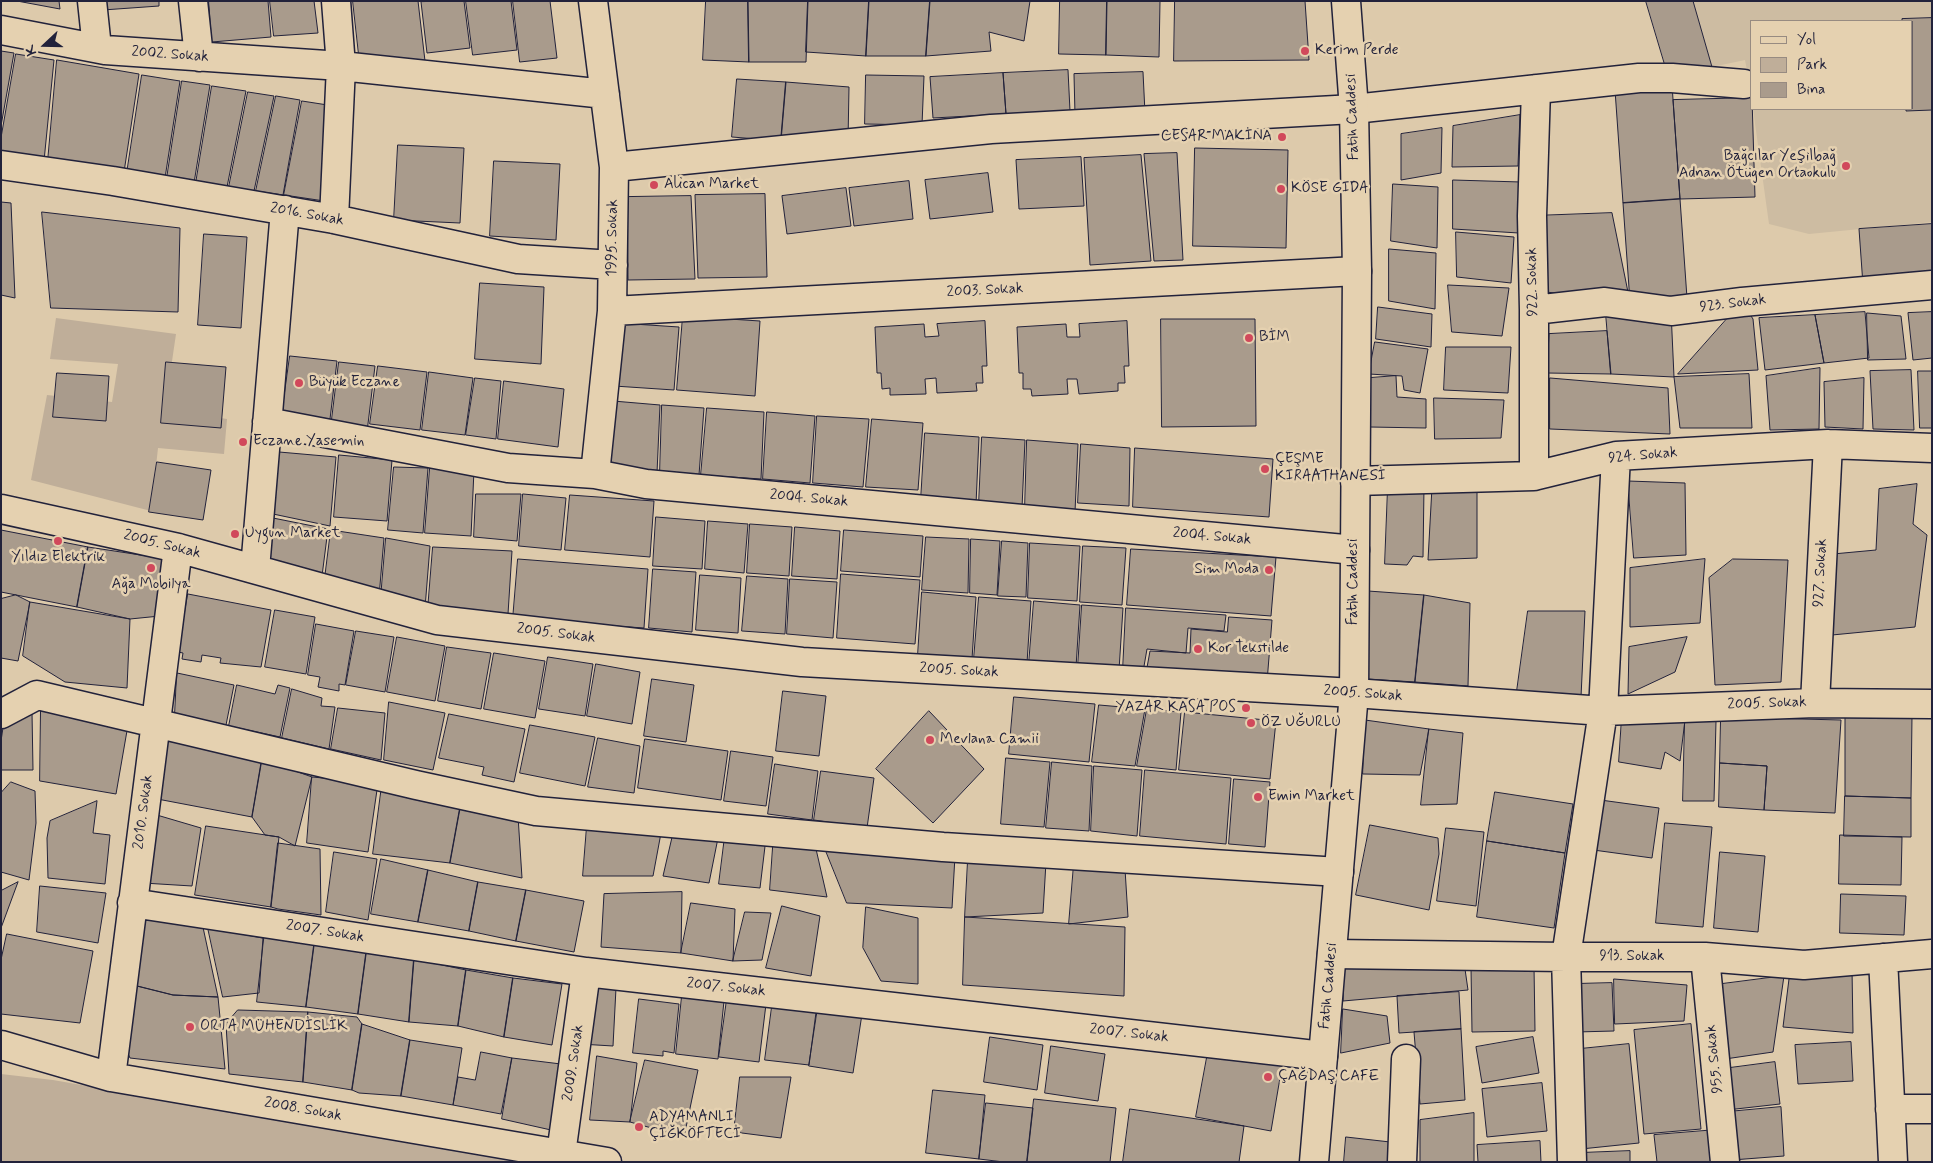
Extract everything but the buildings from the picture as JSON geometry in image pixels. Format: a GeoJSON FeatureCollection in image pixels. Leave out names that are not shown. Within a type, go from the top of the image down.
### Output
{"type":"FeatureCollection","features":[{"type":"Feature","properties":{"kind":"street"},"geometry":{"type":"LineString","coordinates":[[92,1],[97,48]]}},
{"type":"Feature","properties":{"kind":"street"},"geometry":{"type":"LineString","coordinates":[[193,1],[199,56]]}},
{"type":"Feature","properties":{"kind":"street"},"geometry":{"type":"LineString","coordinates":[[334,219],[341,66],[336,1]]}},
{"type":"Feature","properties":{"kind":"street","name":"1995. Sokak"},"geometry":{"type":"LineString","coordinates":[[593,1],[614,166],[612,311],[595,474]]}},
{"type":"Feature","properties":{"kind":"street","name":"Fatih Caddesi"},"geometry":{"type":"LineString","coordinates":[[1314,1162],[1354,693],[1357,271],[1354,109],[1346,1]]}},
{"type":"Feature","properties":{"kind":"street","name":"2002. Sokak"},"geometry":{"type":"LineString","coordinates":[[1,30],[97,48],[341,66],[605,94]]}},
{"type":"Feature","properties":{"kind":"street"},"geometry":{"type":"LineString","coordinates":[[614,166],[991,129],[1354,109],[1639,78],[1672,78],[1744,84]]}},
{"type":"Feature","properties":{"kind":"street","name":"922. Sokak"},"geometry":{"type":"LineString","coordinates":[[1534,476],[1532,216],[1536,89]]}},
{"type":"Feature","properties":{"kind":"street","name":"2016. Sokak"},"geometry":{"type":"LineString","coordinates":[[1,165],[113,181],[285,210],[518,259],[613,265]]}},
{"type":"Feature","properties":{"kind":"street"},"geometry":{"type":"LineString","coordinates":[[255,569],[285,210]]}},
{"type":"Feature","properties":{"kind":"street","name":"2003. Sokak"},"geometry":{"type":"LineString","coordinates":[[612,311],[1357,271]]}},
{"type":"Feature","properties":{"kind":"street","name":"923. Sokak"},"geometry":{"type":"LineString","coordinates":[[1534,310],[1605,302],[1671,311],[1742,302],[1932,285]]}},
{"type":"Feature","properties":{"kind":"street","name":"2004. Sokak"},"geometry":{"type":"LineString","coordinates":[[267,422],[508,468],[595,474],[646,484],[1354,550]]}},
{"type":"Feature","properties":{"kind":"street","name":"924. Sokak"},"geometry":{"type":"LineString","coordinates":[[1355,481],[1534,476],[1616,456],[1828,444],[1932,448]]}},
{"type":"Feature","properties":{"kind":"street","name":"927. Sokak"},"geometry":{"type":"LineString","coordinates":[[1815,703],[1828,444]]}},
{"type":"Feature","properties":{"kind":"street"},"geometry":{"type":"LineString","coordinates":[[1572,1162],[1566,957],[1603,711],[1616,456]]}},
{"type":"Feature","properties":{"kind":"street","name":"2005. Sokak"},"geometry":{"type":"LineString","coordinates":[[1,509],[178,548],[437,620],[783,660],[1354,693],[1603,711],[1815,703],[1932,704]]}},
{"type":"Feature","properties":{"kind":"street","name":"2010. Sokak"},"geometry":{"type":"LineString","coordinates":[[111,1077],[178,548]]}},
{"type":"Feature","properties":{"kind":"street"},"geometry":{"type":"LineString","coordinates":[[1,714],[37,695],[416,785],[536,811],[942,847],[1339,872]]}},
{"type":"Feature","properties":{"kind":"street","name":"2007. Sokak"},"geometry":{"type":"LineString","coordinates":[[132,903],[586,972],[1323,1056]]}},
{"type":"Feature","properties":{"kind":"street","name":"913. Sokak"},"geometry":{"type":"LineString","coordinates":[[1332,954],[1705,957],[1804,965],[1932,954]]}},
{"type":"Feature","properties":{"kind":"street","name":"955. Sokak"},"geometry":{"type":"LineString","coordinates":[[1705,957],[1725,1162]]}},
{"type":"Feature","properties":{"kind":"street"},"geometry":{"type":"LineString","coordinates":[[1883,958],[1894,1162]]}},
{"type":"Feature","properties":{"kind":"street","name":"2009. Sokak"},"geometry":{"type":"LineString","coordinates":[[561,1154],[586,972]]}},
{"type":"Feature","properties":{"kind":"street","name":"2008. Sokak"},"geometry":{"type":"LineString","coordinates":[[1,1046],[111,1077],[607,1162]]}},
{"type":"Feature","properties":{"kind":"street"},"geometry":{"type":"LineString","coordinates":[[1402,1162],[1406,1059]]}},
{"type":"Feature","properties":{"kind":"street"},"geometry":{"type":"LineString","coordinates":[[1890,1109],[1932,1108]]}},
{"type":"Feature","properties":{"kind":"shaded area","name":"Bağcılar Yeşilbağ Adnan Ötügen Ortaokulu"},"geometry":{"type":"Polygon","coordinates":[[[1693,1],[1932,1],[1932,222],[1809,234],[1769,224],[1753,110],[1913,110],[1913,20],[1750,20],[1750,86],[1745,60],[1712,67],[1693,1]]]}},
{"type":"Feature","properties":{"kind":"green space"},"geometry":{"type":"Polygon","coordinates":[[[56,318],[176,334],[165,409],[227,419],[224,454],[158,448],[151,511],[31,480],[47,395],[112,402],[118,364],[50,359],[56,318]]]}},
{"type":"Feature","properties":{"kind":"green space"},"geometry":{"type":"Polygon","coordinates":[[[1,1074],[53,1080],[519,1162],[1,1162],[1,1074]]]}},
{"type":"Feature","properties":{"kind":"place","name":"Kerim Perde"},"geometry":{"type":"Point","coordinates":[1305,51]}},
{"type":"Feature","properties":{"kind":"place","name":"CESAR MAKİNA"},"geometry":{"type":"Point","coordinates":[1282,137]}},
{"type":"Feature","properties":{"kind":"place","name":"Bağcılar Yeşilbağ Adnan Ötügen Ortaokulu"},"geometry":{"type":"Point","coordinates":[1846,166]}},
{"type":"Feature","properties":{"kind":"place","name":"Alican Market"},"geometry":{"type":"Point","coordinates":[654,185]}},
{"type":"Feature","properties":{"kind":"place","name":"KÖSE GIDA"},"geometry":{"type":"Point","coordinates":[1281,189]}},
{"type":"Feature","properties":{"kind":"place","name":"BİM"},"geometry":{"type":"Point","coordinates":[1249,338]}},
{"type":"Feature","properties":{"kind":"place","name":"Büyük Eczane"},"geometry":{"type":"Point","coordinates":[299,383]}},
{"type":"Feature","properties":{"kind":"place","name":"Eczane Yasemin"},"geometry":{"type":"Point","coordinates":[243,442]}},
{"type":"Feature","properties":{"kind":"place","name":"ÇEŞME KIRAATHANESİ"},"geometry":{"type":"Point","coordinates":[1265,469]}},
{"type":"Feature","properties":{"kind":"place","name":"Uygun Market"},"geometry":{"type":"Point","coordinates":[235,534]}},
{"type":"Feature","properties":{"kind":"place","name":"Yıldız Elektrik"},"geometry":{"type":"Point","coordinates":[58,541]}},
{"type":"Feature","properties":{"kind":"place","name":"Ağa Mobilya"},"geometry":{"type":"Point","coordinates":[151,568]}},
{"type":"Feature","properties":{"kind":"place","name":"Sim Moda"},"geometry":{"type":"Point","coordinates":[1269,570]}},
{"type":"Feature","properties":{"kind":"place","name":"Kor Tekstilde"},"geometry":{"type":"Point","coordinates":[1198,649]}},
{"type":"Feature","properties":{"kind":"place","name":"YAZAR KASA POS"},"geometry":{"type":"Point","coordinates":[1246,708]}},
{"type":"Feature","properties":{"kind":"place","name":"ÖZ UĞURLU"},"geometry":{"type":"Point","coordinates":[1251,723]}},
{"type":"Feature","properties":{"kind":"place","name":"Mevlana Camii"},"geometry":{"type":"Point","coordinates":[930,740]}},
{"type":"Feature","properties":{"kind":"place","name":"Emin Market"},"geometry":{"type":"Point","coordinates":[1258,797]}},
{"type":"Feature","properties":{"kind":"place","name":"ORTA MÜHENDİSLİK"},"geometry":{"type":"Point","coordinates":[190,1027]}},
{"type":"Feature","properties":{"kind":"place","name":"ÇAĞDAŞ CAFE"},"geometry":{"type":"Point","coordinates":[1268,1077]}},
{"type":"Feature","properties":{"kind":"place","name":"ADYAMANLI ÇİĞKÖFTECİ"},"geometry":{"type":"Point","coordinates":[639,1127]}}]}
